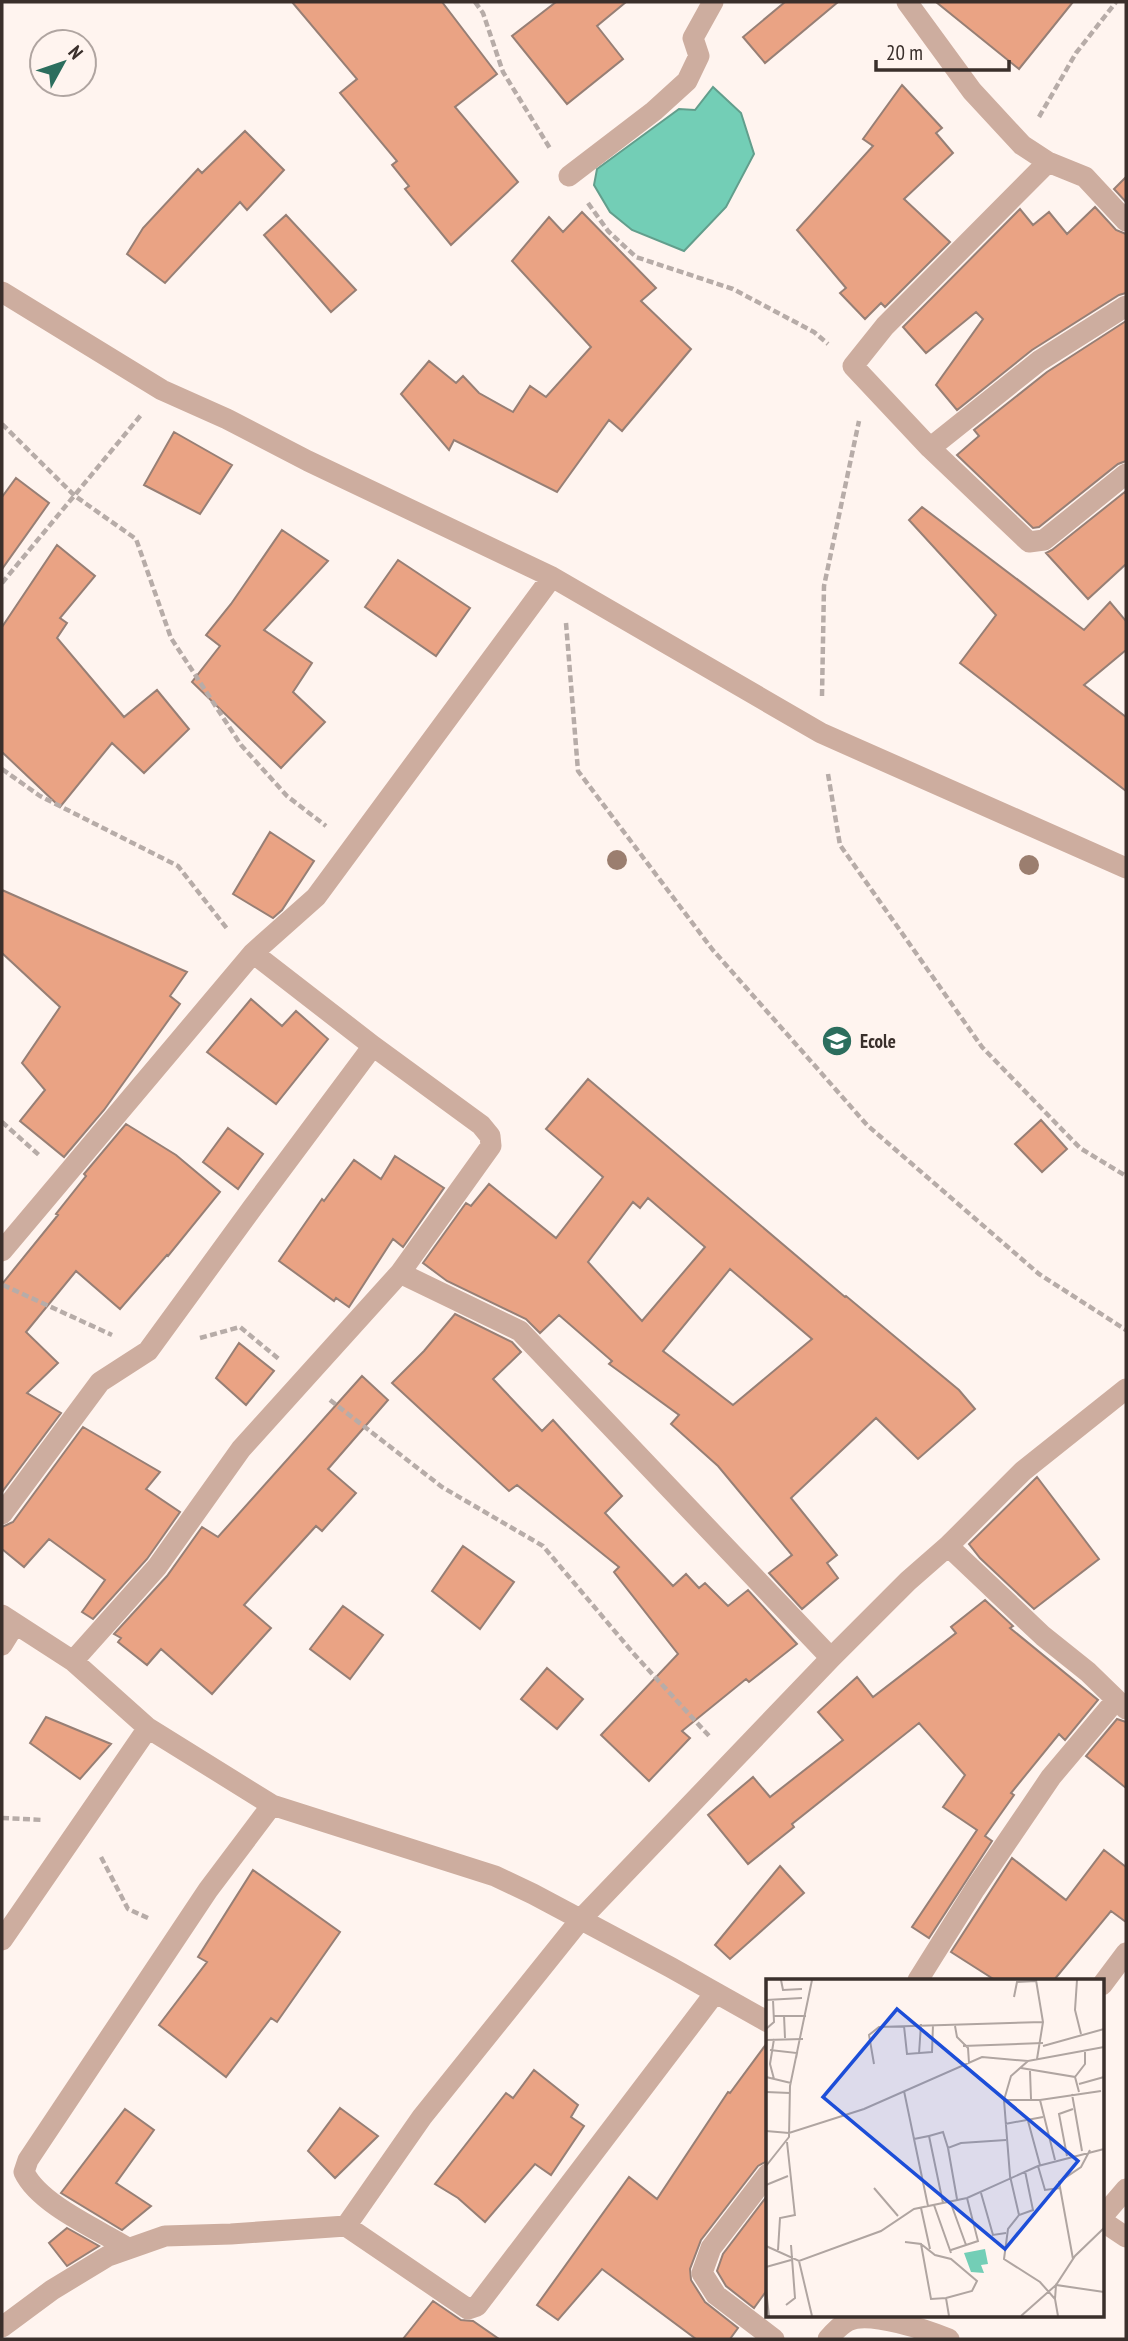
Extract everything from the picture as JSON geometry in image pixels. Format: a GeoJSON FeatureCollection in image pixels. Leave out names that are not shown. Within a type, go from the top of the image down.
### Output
{"type":"FeatureCollection","features":[{"type":"Feature","properties":{"kind":"street"},"geometry":{"type":"LineString","coordinates":[[569,177],[687,82],[699,57],[693,38],[713,2]]}},
{"type":"Feature","properties":{"kind":"street"},"geometry":{"type":"LineString","coordinates":[[906,2],[972,91],[1022,145],[1048,162],[1085,177],[1126,221]]}},
{"type":"Feature","properties":{"kind":"street"},"geometry":{"type":"LineString","coordinates":[[1048,162],[885,326],[853,366],[930,449],[1029,542],[1044,540],[1126,474]]}},
{"type":"Feature","properties":{"kind":"street"},"geometry":{"type":"LineString","coordinates":[[2,292],[162,390],[227,419],[308,461],[558,581],[821,733],[1126,868]]}},
{"type":"Feature","properties":{"kind":"street"},"geometry":{"type":"LineString","coordinates":[[930,449],[1039,361],[1126,306]]}},
{"type":"Feature","properties":{"kind":"street"},"geometry":{"type":"LineString","coordinates":[[2,1251],[253,953],[316,897],[558,581]]}},
{"type":"Feature","properties":{"kind":"street"},"geometry":{"type":"LineString","coordinates":[[73,1661],[157,1567],[241,1449],[400,1273],[491,1146],[490,1136],[481,1125],[253,953]]}},
{"type":"Feature","properties":{"kind":"street"},"geometry":{"type":"LineString","coordinates":[[2,1514],[100,1382],[148,1352],[373,1046]]}},
{"type":"Feature","properties":{"kind":"street"},"geometry":{"type":"LineString","coordinates":[[400,1273],[520,1331],[831,1658]]}},
{"type":"Feature","properties":{"kind":"street"},"geometry":{"type":"LineString","coordinates":[[345,2226],[422,2117],[581,1919],[908,1581],[948,1546],[1023,1471],[1126,1391]]}},
{"type":"Feature","properties":{"kind":"street"},"geometry":{"type":"LineString","coordinates":[[919,1979],[975,1889],[1051,1777],[1121,1704],[1088,1672],[1043,1636],[948,1546]]}},
{"type":"Feature","properties":{"kind":"street"},"geometry":{"type":"LineString","coordinates":[[2,1645],[8,1619],[73,1661],[148,1728],[272,1805],[495,1876],[581,1919],[766,2021]]}},
{"type":"Feature","properties":{"kind":"street"},"geometry":{"type":"LineString","coordinates":[[2,1940],[148,1728]]}},
{"type":"Feature","properties":{"kind":"street"},"geometry":{"type":"LineString","coordinates":[[128,2248],[50,2203],[24,2172],[28,2160],[208,1890],[272,1805]]}},
{"type":"Feature","properties":{"kind":"street"},"geometry":{"type":"LineString","coordinates":[[1104,1982],[1126,1953]]}},
{"type":"Feature","properties":{"kind":"street"},"geometry":{"type":"LineString","coordinates":[[2,2327],[52,2290],[108,2256],[165,2236],[345,2226],[468,2309],[477,2306],[715,1993]]}},
{"type":"Feature","properties":{"kind":"street"},"geometry":{"type":"LineString","coordinates":[[766,2177],[711,2248],[702,2273],[716,2295],[774,2339]]}},
{"type":"Feature","properties":{"kind":"street"},"geometry":{"type":"LineString","coordinates":[[1104,2216],[1126,2189]]}},
{"type":"Feature","properties":{"kind":"street"},"geometry":{"type":"LineString","coordinates":[[1104,2220],[1126,2237]]}},
{"type":"Feature","properties":{"kind":"street"},"geometry":{"type":"LineString","coordinates":[[828,2339],[850,2319],[869,2318],[915,2326],[949,2339]]}},
{"type":"Feature","properties":{"kind":"path"},"geometry":{"type":"LineString","coordinates":[[475,2],[484,13],[503,72],[569,177],[608,231],[636,257],[733,289],[814,332],[853,366],[860,416],[824,586],[821,733],[840,845],[982,1047],[1080,1148],[1126,1175]]}},
{"type":"Feature","properties":{"kind":"path"},"geometry":{"type":"LineString","coordinates":[[1022,145],[1076,52],[1116,2]]}},
{"type":"Feature","properties":{"kind":"path"},"geometry":{"type":"LineString","coordinates":[[2,583],[162,390]]}},
{"type":"Feature","properties":{"kind":"path"},"geometry":{"type":"LineString","coordinates":[[2,424],[75,496],[136,539],[172,638],[241,745],[287,796],[352,847]]}},
{"type":"Feature","properties":{"kind":"path"},"geometry":{"type":"LineString","coordinates":[[558,581],[578,771],[712,949],[867,1125],[1039,1274],[1126,1330]]}},
{"type":"Feature","properties":{"kind":"path"},"geometry":{"type":"LineString","coordinates":[[2,769],[40,796],[178,866],[228,931],[253,953]]}},
{"type":"Feature","properties":{"kind":"path"},"geometry":{"type":"LineString","coordinates":[[2,1122],[64,1177]]}},
{"type":"Feature","properties":{"kind":"path"},"geometry":{"type":"LineString","coordinates":[[2,1285],[148,1352],[240,1327],[442,1487],[543,1546],[634,1654],[732,1761]]}},
{"type":"Feature","properties":{"kind":"shaded area"},"geometry":{"type":"Polygon","coordinates":[[[713,87],[741,113],[754,154],[726,207],[684,251],[632,230],[610,212],[594,185],[597,169],[679,109],[695,110],[713,87]]]}},
{"type":"Feature","properties":{"kind":"building"},"geometry":{"type":"Polygon","coordinates":[[[292,2],[442,2],[497,74],[455,107],[518,182],[451,245],[405,189],[409,186],[392,165],[397,161],[340,93],[357,79],[292,2]]]}},
{"type":"Feature","properties":{"kind":"building"},"geometry":{"type":"Polygon","coordinates":[[[556,2],[626,2],[597,26],[623,59],[567,104],[512,36],[556,2]]]}},
{"type":"Feature","properties":{"kind":"building"},"geometry":{"type":"Polygon","coordinates":[[[785,2],[838,2],[765,63],[743,37],[785,2]]]}},
{"type":"Feature","properties":{"kind":"building"},"geometry":{"type":"Polygon","coordinates":[[[936,2],[1073,2],[1019,69],[936,2]]]}},
{"type":"Feature","properties":{"kind":"building"},"geometry":{"type":"Polygon","coordinates":[[[902,85],[942,128],[936,133],[953,153],[904,199],[950,242],[885,307],[881,303],[865,319],[840,293],[846,288],[797,230],[873,146],[863,139],[902,85]]]}},
{"type":"Feature","properties":{"kind":"building"},"geometry":{"type":"Polygon","coordinates":[[[245,131],[284,170],[247,210],[240,202],[165,283],[127,254],[143,228],[198,169],[202,173],[245,131]]]}},
{"type":"Feature","properties":{"kind":"building"},"geometry":{"type":"Polygon","coordinates":[[[1126,177],[1126,202],[1114,189],[1126,177]]]}},
{"type":"Feature","properties":{"kind":"building"},"geometry":{"type":"Polygon","coordinates":[[[1095,207],[1116,230],[1126,234],[1126,293],[1032,350],[957,410],[936,385],[983,319],[976,312],[926,353],[903,327],[1020,209],[1033,225],[1049,212],[1067,234],[1095,207]]]}},
{"type":"Feature","properties":{"kind":"building"},"geometry":{"type":"Polygon","coordinates":[[[582,212],[656,288],[641,301],[691,349],[622,431],[609,420],[557,492],[454,440],[449,450],[401,394],[429,361],[456,383],[463,376],[479,393],[513,412],[530,386],[546,397],[591,347],[512,261],[549,217],[563,232],[582,212]]]}},
{"type":"Feature","properties":{"kind":"building"},"geometry":{"type":"Polygon","coordinates":[[[286,215],[356,290],[331,312],[264,235],[286,215]]]}},
{"type":"Feature","properties":{"kind":"building"},"geometry":{"type":"Polygon","coordinates":[[[1126,321],[1126,461],[1118,464],[1039,527],[1033,528],[957,455],[979,436],[974,430],[1047,372],[1126,321]]]}},
{"type":"Feature","properties":{"kind":"building"},"geometry":{"type":"Polygon","coordinates":[[[174,432],[232,465],[200,514],[144,485],[174,432]]]}},
{"type":"Feature","properties":{"kind":"building"},"geometry":{"type":"Polygon","coordinates":[[[16,478],[49,503],[2,569],[2,497],[16,478]]]}},
{"type":"Feature","properties":{"kind":"building"},"geometry":{"type":"Polygon","coordinates":[[[1126,491],[1126,564],[1088,599],[1046,553],[1126,491]]]}},
{"type":"Feature","properties":{"kind":"building"},"geometry":{"type":"Polygon","coordinates":[[[922,507],[1084,630],[1110,602],[1126,621],[1126,650],[1084,685],[1126,717],[1126,791],[960,663],[996,615],[909,520],[922,507]]]}},
{"type":"Feature","properties":{"kind":"building"},"geometry":{"type":"Polygon","coordinates":[[[282,530],[328,561],[264,630],[312,663],[293,692],[325,722],[281,768],[192,682],[220,646],[206,635],[282,530]]]}},
{"type":"Feature","properties":{"kind":"building"},"geometry":{"type":"Polygon","coordinates":[[[57,545],[95,576],[60,618],[67,623],[57,638],[124,717],[157,690],[189,729],[144,773],[112,743],[60,807],[2,752],[2,627],[57,545]]]}},
{"type":"Feature","properties":{"kind":"building"},"geometry":{"type":"Polygon","coordinates":[[[398,560],[470,608],[436,656],[365,607],[398,560]]]}},
{"type":"Feature","properties":{"kind":"building"},"geometry":{"type":"Polygon","coordinates":[[[270,832],[314,861],[282,910],[273,918],[233,894],[270,832]]]}},
{"type":"Feature","properties":{"kind":"building"},"geometry":{"type":"Polygon","coordinates":[[[2,890],[187,972],[170,996],[180,1004],[104,1110],[64,1157],[20,1121],[45,1090],[22,1063],[60,1007],[2,953],[2,890]]]}},
{"type":"Feature","properties":{"kind":"building"},"geometry":{"type":"Polygon","coordinates":[[[251,999],[282,1026],[296,1011],[328,1039],[276,1104],[207,1052],[251,999]]]}},
{"type":"Feature","properties":{"kind":"building"},"geometry":{"type":"Polygon","coordinates":[[[588,1079],[959,1390],[975,1409],[918,1459],[876,1418],[791,1498],[837,1555],[827,1563],[838,1578],[802,1609],[769,1573],[792,1555],[718,1466],[671,1424],[679,1415],[609,1364],[612,1361],[559,1315],[540,1333],[526,1319],[447,1281],[423,1263],[466,1203],[471,1206],[489,1184],[556,1238],[603,1177],[546,1129],[588,1079]],[[648,1198],[640,1208],[633,1202],[588,1262],[642,1321],[705,1247],[648,1198]],[[730,1269],[663,1351],[733,1405],[812,1339],[730,1269]]]}},
{"type":"Feature","properties":{"kind":"building"},"geometry":{"type":"Polygon","coordinates":[[[1041,1120],[1067,1149],[1042,1172],[1015,1144],[1041,1120]]]}},
{"type":"Feature","properties":{"kind":"building"},"geometry":{"type":"Polygon","coordinates":[[[126,1124],[176,1155],[220,1192],[120,1309],[76,1271],[26,1332],[58,1363],[27,1393],[61,1413],[2,1492],[2,1284],[58,1215],[56,1214],[86,1176],[84,1174],[126,1124]]]}},
{"type":"Feature","properties":{"kind":"building"},"geometry":{"type":"Polygon","coordinates":[[[228,1128],[263,1154],[238,1189],[203,1162],[228,1128]]]}},
{"type":"Feature","properties":{"kind":"building"},"geometry":{"type":"Polygon","coordinates":[[[395,1156],[444,1188],[403,1247],[393,1239],[349,1307],[336,1298],[334,1301],[279,1261],[322,1199],[324,1201],[354,1160],[381,1179],[395,1156]]]}},
{"type":"Feature","properties":{"kind":"building"},"geometry":{"type":"Polygon","coordinates":[[[455,1314],[512,1342],[521,1352],[493,1379],[542,1431],[553,1420],[622,1496],[605,1513],[673,1586],[686,1574],[699,1588],[705,1583],[728,1606],[748,1590],[797,1644],[749,1682],[746,1679],[682,1731],[690,1738],[649,1781],[601,1735],[678,1654],[614,1572],[619,1567],[517,1485],[509,1491],[392,1383],[455,1314]]]}},
{"type":"Feature","properties":{"kind":"building"},"geometry":{"type":"Polygon","coordinates":[[[239,1343],[274,1371],[246,1405],[216,1378],[239,1343]]]}},
{"type":"Feature","properties":{"kind":"building"},"geometry":{"type":"Polygon","coordinates":[[[362,1376],[388,1400],[328,1469],[356,1493],[322,1531],[316,1526],[244,1605],[271,1628],[212,1694],[161,1649],[147,1665],[118,1642],[121,1638],[114,1634],[167,1576],[202,1527],[218,1537],[362,1376]]]}},
{"type":"Feature","properties":{"kind":"building"},"geometry":{"type":"Polygon","coordinates":[[[83,1427],[160,1472],[146,1489],[180,1512],[147,1559],[93,1619],[82,1612],[105,1580],[49,1539],[24,1567],[2,1549],[2,1527],[13,1522],[83,1427]]]}},
{"type":"Feature","properties":{"kind":"building"},"geometry":{"type":"Polygon","coordinates":[[[1037,1477],[1099,1559],[1034,1609],[980,1558],[969,1544],[1037,1477]]]}},
{"type":"Feature","properties":{"kind":"building"},"geometry":{"type":"Polygon","coordinates":[[[463,1546],[514,1582],[480,1629],[432,1591],[463,1546]]]}},
{"type":"Feature","properties":{"kind":"building"},"geometry":{"type":"Polygon","coordinates":[[[985,1600],[1013,1626],[1010,1628],[1098,1700],[1065,1740],[1059,1734],[1011,1793],[1014,1795],[985,1836],[992,1841],[929,1938],[912,1927],[977,1830],[943,1807],[965,1775],[919,1723],[792,1824],[794,1827],[748,1864],[708,1815],[753,1777],[770,1797],[843,1740],[818,1712],[857,1677],[873,1697],[956,1633],[951,1627],[985,1600]]]}},
{"type":"Feature","properties":{"kind":"building"},"geometry":{"type":"Polygon","coordinates":[[[343,1606],[383,1635],[350,1679],[310,1649],[343,1606]]]}},
{"type":"Feature","properties":{"kind":"building"},"geometry":{"type":"Polygon","coordinates":[[[547,1668],[583,1699],[557,1729],[521,1699],[547,1668]]]}},
{"type":"Feature","properties":{"kind":"building"},"geometry":{"type":"Polygon","coordinates":[[[46,1717],[111,1744],[80,1779],[30,1743],[46,1717]]]}},
{"type":"Feature","properties":{"kind":"building"},"geometry":{"type":"Polygon","coordinates":[[[1117,1719],[1126,1722],[1126,1788],[1086,1756],[1117,1719]]]}},
{"type":"Feature","properties":{"kind":"building"},"geometry":{"type":"Polygon","coordinates":[[[1104,1850],[1126,1867],[1126,1922],[1111,1911],[1055,1979],[993,1979],[951,1952],[1012,1858],[1066,1900],[1104,1850]]]}},
{"type":"Feature","properties":{"kind":"building"},"geometry":{"type":"Polygon","coordinates":[[[780,1866],[804,1893],[730,1959],[715,1945],[780,1866]]]}},
{"type":"Feature","properties":{"kind":"building"},"geometry":{"type":"Polygon","coordinates":[[[253,1870],[340,1932],[277,2022],[271,2018],[226,2077],[159,2025],[207,1962],[198,1957],[253,1870]]]}},
{"type":"Feature","properties":{"kind":"building"},"geometry":{"type":"Polygon","coordinates":[[[766,2044],[766,2162],[758,2166],[701,2240],[690,2269],[691,2280],[705,2302],[738,2328],[730,2339],[696,2339],[602,2269],[558,2320],[537,2305],[629,2177],[657,2199],[728,2092],[730,2093],[766,2044]]]}},
{"type":"Feature","properties":{"kind":"building"},"geometry":{"type":"Polygon","coordinates":[[[534,2070],[578,2105],[571,2117],[584,2126],[551,2175],[535,2164],[485,2222],[458,2198],[435,2184],[506,2093],[513,2098],[534,2070]]]}},
{"type":"Feature","properties":{"kind":"building"},"geometry":{"type":"Polygon","coordinates":[[[340,2108],[378,2136],[335,2178],[308,2151],[340,2108]]]}},
{"type":"Feature","properties":{"kind":"building"},"geometry":{"type":"Polygon","coordinates":[[[125,2109],[154,2130],[116,2183],[151,2206],[122,2230],[61,2193],[125,2109]]]}},
{"type":"Feature","properties":{"kind":"building"},"geometry":{"type":"Polygon","coordinates":[[[766,2197],[766,2291],[754,2308],[726,2286],[717,2271],[723,2254],[766,2197]]]}},
{"type":"Feature","properties":{"kind":"building"},"geometry":{"type":"Polygon","coordinates":[[[67,2228],[99,2246],[67,2266],[49,2243],[67,2228]]]}},
{"type":"Feature","properties":{"kind":"building"},"geometry":{"type":"Polygon","coordinates":[[[433,2301],[461,2320],[473,2321],[499,2339],[403,2339],[433,2301]]]}},
{"type":"Feature","properties":{"kind":"place","name":"Ecole"},"geometry":{"type":"Point","coordinates":[837,1041]}}]}
